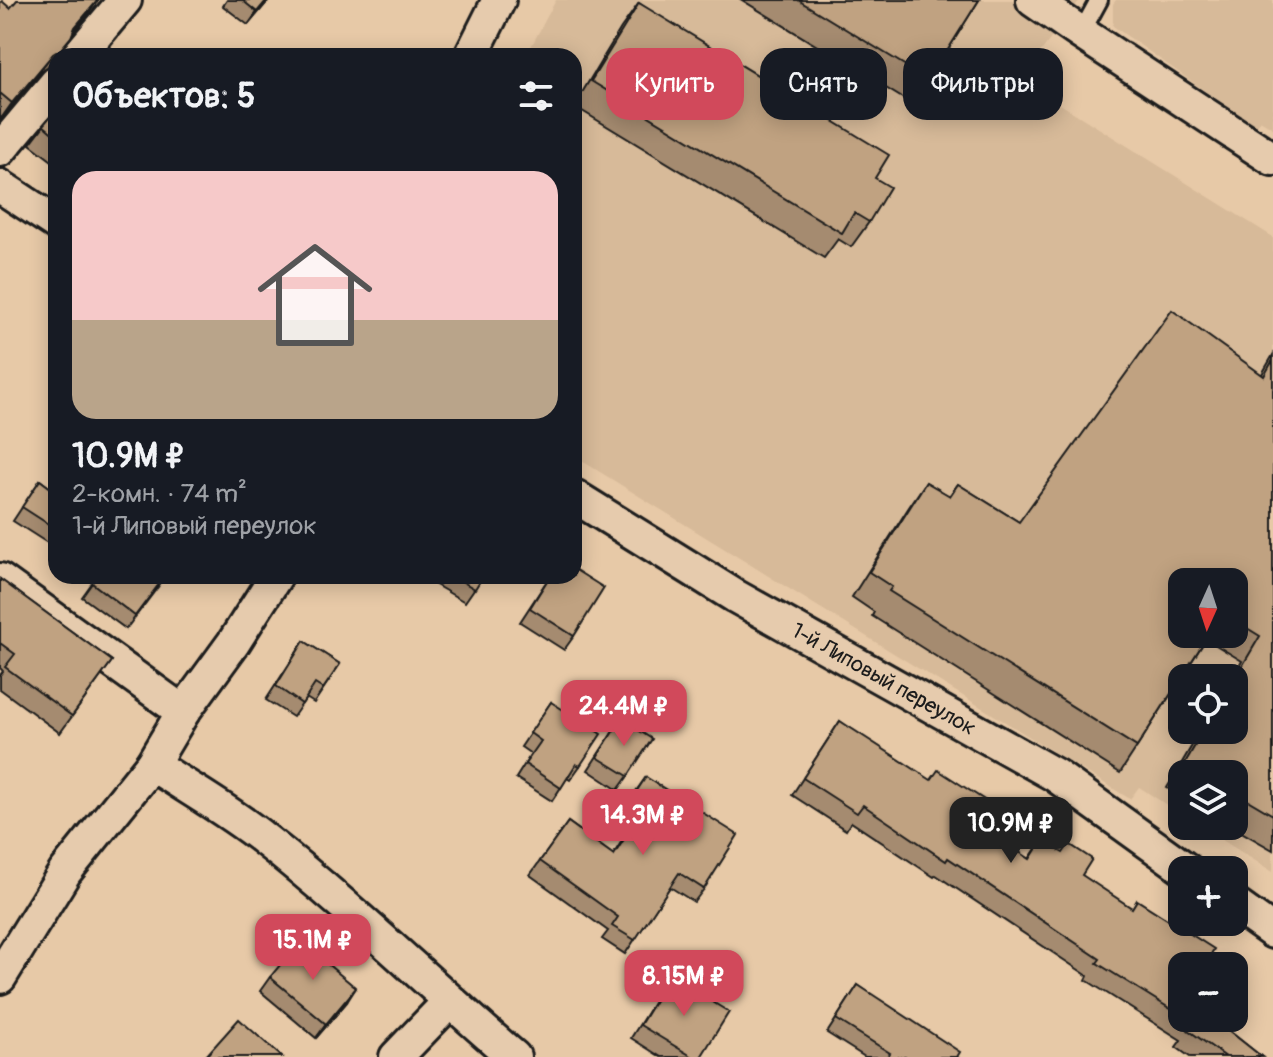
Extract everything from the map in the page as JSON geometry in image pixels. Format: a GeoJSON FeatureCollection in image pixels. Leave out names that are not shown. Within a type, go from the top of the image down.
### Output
{"type":"FeatureCollection","features":[{"type":"Feature","properties":{"kind":"street"},"geometry":{"type":"LineString","coordinates":[[85,48],[125,0]]}},
{"type":"Feature","properties":{"kind":"street"},"geometry":{"type":"LineString","coordinates":[[475,48],[499,0]]}},
{"type":"Feature","properties":{"kind":"street"},"geometry":{"type":"LineString","coordinates":[[1033,0],[1273,159]]}},
{"type":"Feature","properties":{"kind":"street"},"geometry":{"type":"LineString","coordinates":[[0,150],[48,93]]}},
{"type":"Feature","properties":{"kind":"street"},"geometry":{"type":"LineString","coordinates":[[0,186],[48,218]]}},
{"type":"Feature","properties":{"kind":"street","name":"1-й Липовый переулок"},"geometry":{"type":"LineString","coordinates":[[582,501],[735,596],[1055,775],[1168,856]]}},
{"type":"Feature","properties":{"kind":"street"},"geometry":{"type":"LineString","coordinates":[[0,580],[183,712]]}},
{"type":"Feature","properties":{"kind":"street"},"geometry":{"type":"LineString","coordinates":[[3,963],[65,872],[152,764],[183,712],[234,642],[271,584]]}},
{"type":"Feature","properties":{"kind":"street"},"geometry":{"type":"LineString","coordinates":[[152,764],[272,845],[514,1057]]}},
{"type":"Feature","properties":{"kind":"street"},"geometry":{"type":"LineString","coordinates":[[1248,914],[1273,932]]}},
{"type":"Feature","properties":{"kind":"street"},"geometry":{"type":"LineString","coordinates":[[396,1057],[449,1002]]}},
{"type":"Feature","properties":{"kind":"lane"},"geometry":{"type":"LineString","coordinates":[[1081,33],[1099,0]]}},
{"type":"Feature","properties":{"kind":"shaded area"},"geometry":{"type":"Polygon","coordinates":[[[556,0],[1080,0],[1044,48],[903,48],[903,120],[1063,120],[1063,106],[1273,237],[1273,872],[1222,840],[1248,840],[1248,760],[1168,760],[1168,806],[1139,787],[1130,799],[582,461],[582,48],[530,48],[556,0]]]}},
{"type":"Feature","properties":{"kind":"shaded area"},"geometry":{"type":"Polygon","coordinates":[[[1116,0],[1273,0],[1273,128],[1260,120],[1254,129],[1113,26],[1113,4],[1116,0]]]}},
{"type":"Feature","properties":{"kind":"building"},"geometry":{"type":"Polygon","coordinates":[[[17,0],[98,0],[62,48],[48,48],[48,60],[12,103],[0,93],[0,3],[2,1],[10,8],[17,0]]]}},
{"type":"Feature","properties":{"kind":"building"},"geometry":{"type":"Polygon","coordinates":[[[242,0],[267,0],[257,12],[242,0]]]}},
{"type":"Feature","properties":{"kind":"building"},"geometry":{"type":"Polygon","coordinates":[[[798,0],[979,0],[949,48],[903,48],[903,64],[887,54],[887,48],[877,48],[798,0]]]}},
{"type":"Feature","properties":{"kind":"building"},"geometry":{"type":"Polygon","coordinates":[[[639,3],[713,48],[611,48],[639,3]]]}},
{"type":"Feature","properties":{"kind":"building"},"geometry":{"type":"Polygon","coordinates":[[[606,57],[606,90],[591,81],[606,57]]]}},
{"type":"Feature","properties":{"kind":"building"},"geometry":{"type":"Polygon","coordinates":[[[744,67],[760,77],[760,120],[831,120],[889,155],[875,178],[890,187],[869,222],[854,213],[842,233],[655,120],[744,120],[744,67]]]}},
{"type":"Feature","properties":{"kind":"building"},"geometry":{"type":"Polygon","coordinates":[[[1172,310],[1264,376],[1273,360],[1273,815],[1248,800],[1248,760],[1187,760],[1196,744],[1248,744],[1248,664],[1243,664],[1260,636],[1248,629],[1248,568],[1168,568],[1168,648],[1200,648],[1190,664],[1168,664],[1168,698],[1137,747],[889,591],[892,587],[869,572],[926,482],[950,496],[958,484],[1019,522],[1172,310]]]}},
{"type":"Feature","properties":{"kind":"building"},"geometry":{"type":"Polygon","coordinates":[[[40,480],[48,486],[48,524],[22,507],[40,480]]]}},
{"type":"Feature","properties":{"kind":"building"},"geometry":{"type":"Polygon","coordinates":[[[582,574],[604,588],[574,636],[530,608],[545,584],[582,584],[582,574]]]}},
{"type":"Feature","properties":{"kind":"building"},"geometry":{"type":"Polygon","coordinates":[[[0,579],[112,661],[72,716],[5,667],[15,654],[0,643],[0,579]]]}},
{"type":"Feature","properties":{"kind":"building"},"geometry":{"type":"Polygon","coordinates":[[[93,584],[159,584],[135,616],[93,584]]]}},
{"type":"Feature","properties":{"kind":"building"},"geometry":{"type":"Polygon","coordinates":[[[304,641],[340,664],[323,689],[315,684],[302,704],[276,686],[304,641]]]}},
{"type":"Feature","properties":{"kind":"building"},"geometry":{"type":"Polygon","coordinates":[[[551,702],[601,734],[561,788],[525,764],[541,741],[530,733],[551,702]]]}},
{"type":"Feature","properties":{"kind":"building"},"geometry":{"type":"Polygon","coordinates":[[[621,719],[652,739],[628,776],[597,757],[621,719]]]}},
{"type":"Feature","properties":{"kind":"building"},"geometry":{"type":"Polygon","coordinates":[[[840,721],[931,780],[938,770],[986,801],[972,821],[1030,859],[1042,840],[1063,853],[1069,844],[1092,859],[1082,875],[1132,908],[1137,900],[1168,920],[1168,936],[1194,936],[1214,949],[1212,952],[1168,952],[1168,1007],[1097,963],[1100,959],[948,858],[946,861],[863,805],[857,813],[803,778],[840,721]]]}},
{"type":"Feature","properties":{"kind":"building"},"geometry":{"type":"Polygon","coordinates":[[[646,777],[738,835],[704,889],[679,873],[635,940],[612,926],[618,917],[540,861],[568,822],[614,855],[645,806],[632,798],[646,777]]]}},
{"type":"Feature","properties":{"kind":"building"},"geometry":{"type":"Polygon","coordinates":[[[300,941],[356,988],[326,1024],[270,977],[300,941]]]}},
{"type":"Feature","properties":{"kind":"building"},"geometry":{"type":"Polygon","coordinates":[[[670,976],[729,1012],[701,1057],[693,1057],[640,1025],[670,976]]]}},
{"type":"Feature","properties":{"kind":"building"},"geometry":{"type":"Polygon","coordinates":[[[858,985],[960,1052],[957,1057],[887,1057],[890,1053],[836,1019],[858,985]]]}},
{"type":"Feature","properties":{"kind":"building"},"geometry":{"type":"Polygon","coordinates":[[[239,1019],[282,1057],[205,1057],[239,1019]]]}},
{"type":"Feature","properties":{"kind":"building"},"geometry":{"type":"Polygon","coordinates":[[[1191,1032],[1231,1032],[1262,1057],[1226,1057],[1191,1032]]]}}]}
